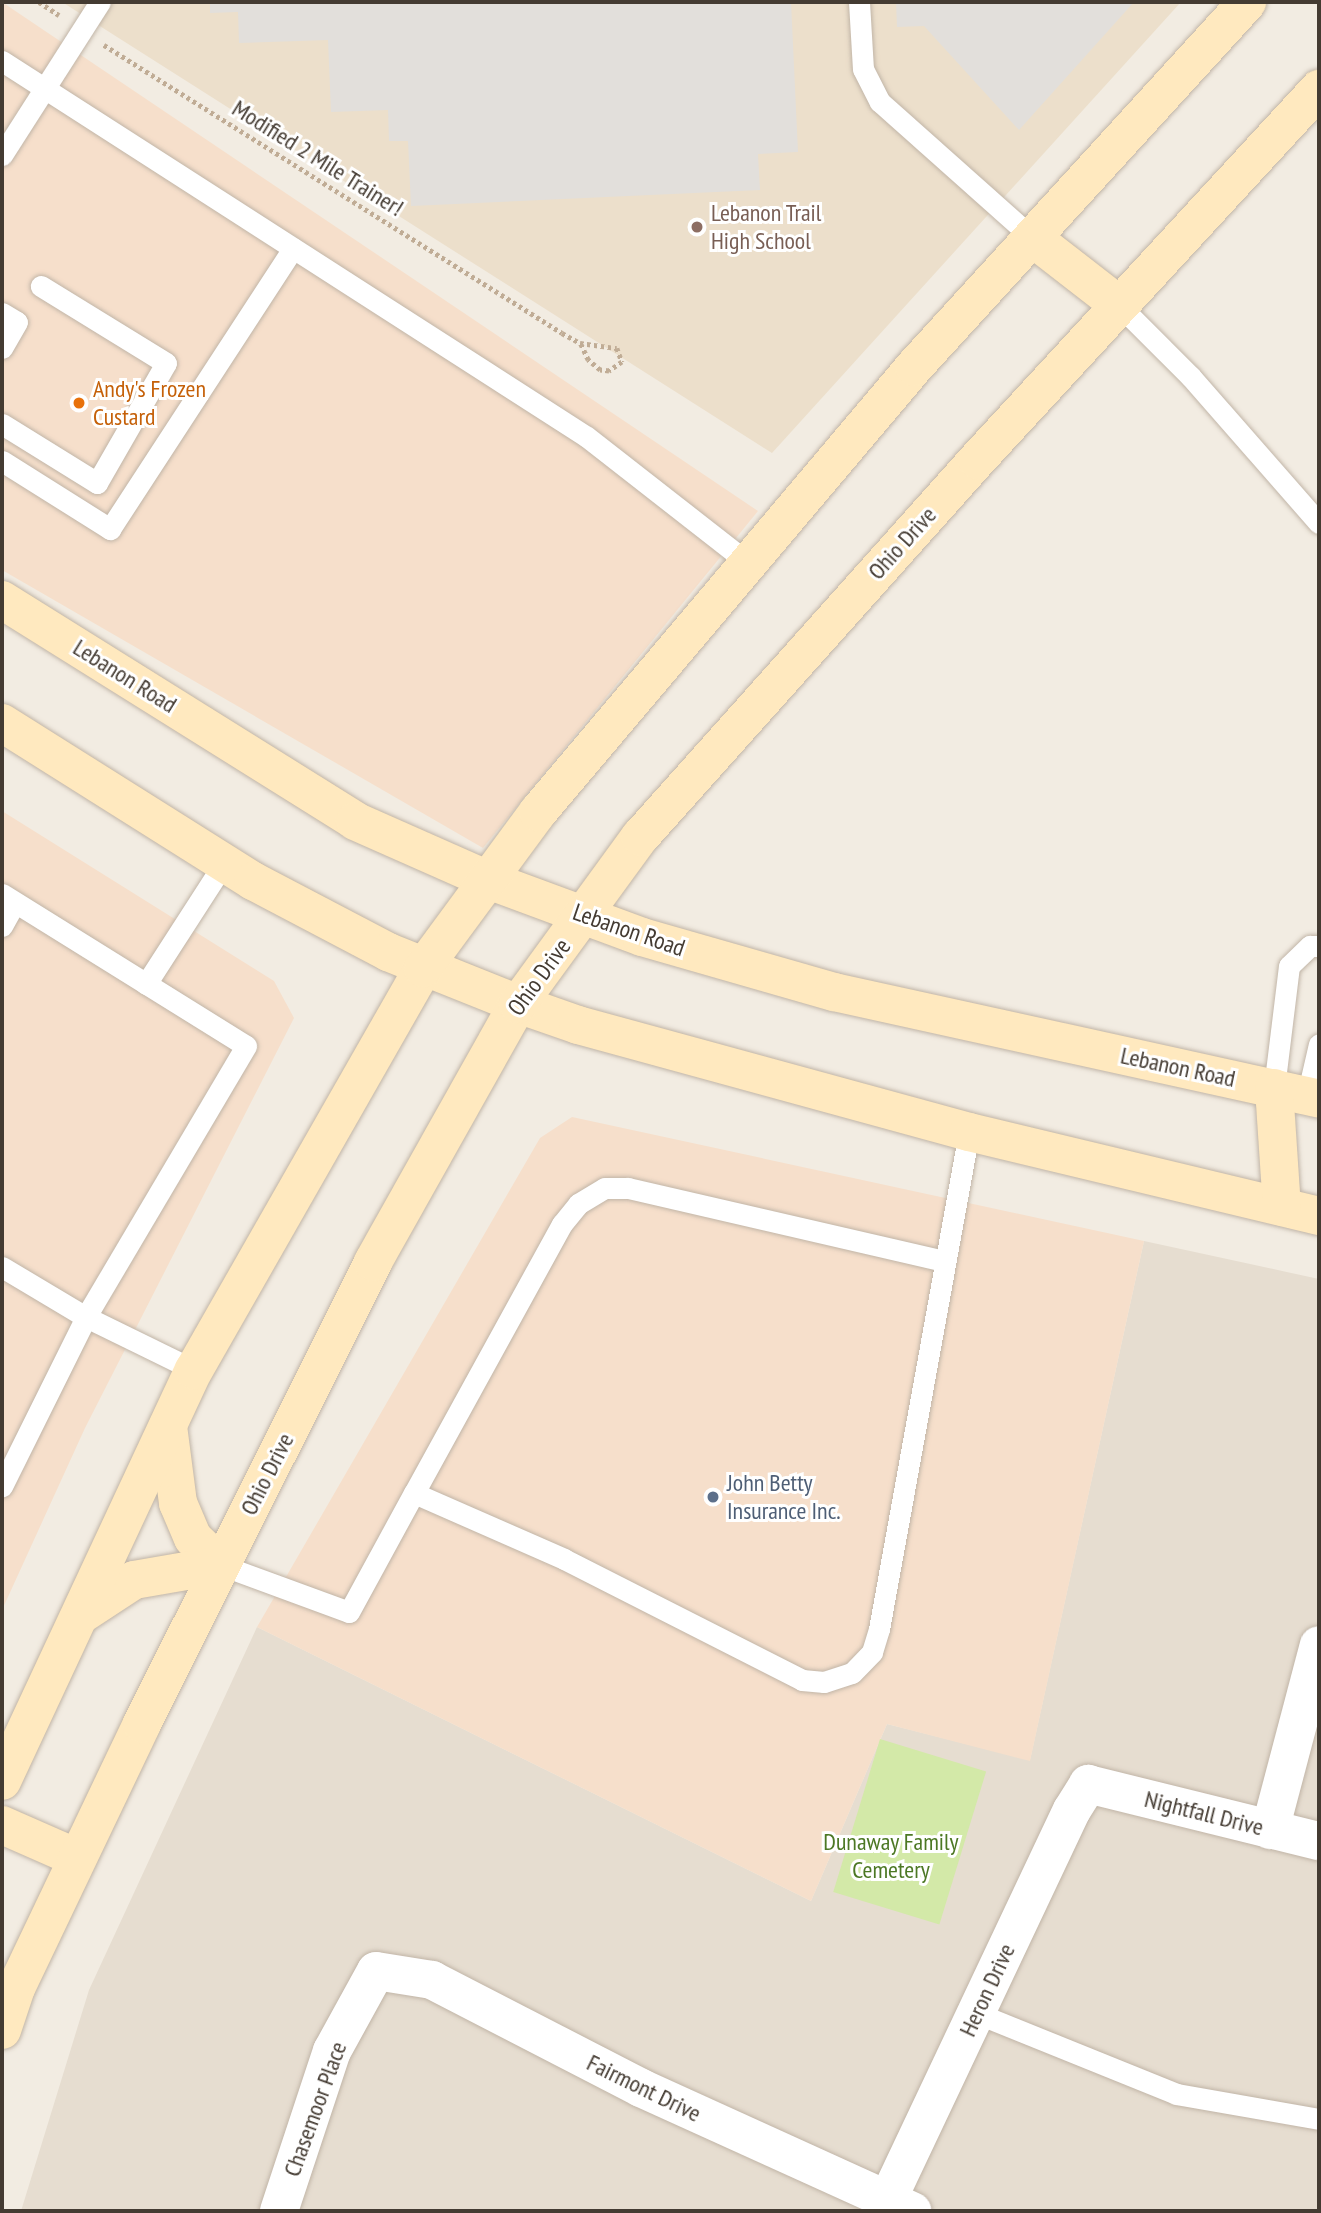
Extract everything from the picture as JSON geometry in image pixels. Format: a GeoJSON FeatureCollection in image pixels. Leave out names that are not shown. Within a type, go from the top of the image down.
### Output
{"type":"FeatureCollection","features":[{"type":"Feature","properties":{"kind":"main road"},"geometry":{"type":"LineString","coordinates":[[2,1781],[194,1370],[424,968],[538,812],[914,367],[1034,239],[1247,2]]}},
{"type":"Feature","properties":{"kind":"main road","name":"Ohio Drive"},"geometry":{"type":"LineString","coordinates":[[2,2030],[16,1988],[77,1858],[373,1262],[518,1004],[639,837],[1119,305],[1319,89]]}},
{"type":"Feature","properties":{"kind":"main road"},"geometry":{"type":"LineString","coordinates":[[1034,239],[1119,305]]}},
{"type":"Feature","properties":{"kind":"main road","name":"Lebanon Road"},"geometry":{"type":"LineString","coordinates":[[2,600],[355,821],[488,880],[642,937],[834,992],[1300,1094]]}},
{"type":"Feature","properties":{"kind":"main road"},"geometry":{"type":"LineString","coordinates":[[2,723],[224,863],[424,968],[518,1004],[591,1028],[969,1132],[1319,1216]]}},
{"type":"Feature","properties":{"kind":"main road"},"geometry":{"type":"LineString","coordinates":[[1282,1207],[1300,1094]]}},
{"type":"Feature","properties":{"kind":"main road"},"geometry":{"type":"LineString","coordinates":[[168,1426],[178,1503],[193,1538],[221,1565]]}},
{"type":"Feature","properties":{"kind":"main road"},"geometry":{"type":"LineString","coordinates":[[82,1614],[134,1580],[221,1565]]}},
{"type":"Feature","properties":{"kind":"main road"},"geometry":{"type":"LineString","coordinates":[[2,1825],[77,1858]]}},
{"type":"Feature","properties":{"kind":"street"},"geometry":{"type":"LineString","coordinates":[[1270,1830],[1319,1645]]}},
{"type":"Feature","properties":{"kind":"street","name":"Nightfall Drive"},"geometry":{"type":"LineString","coordinates":[[1088,1784],[1319,1841]]}},
{"type":"Feature","properties":{"kind":"street","name":"Heron Drive"},"geometry":{"type":"LineString","coordinates":[[900,2205],[976,2013],[1072,1810],[1088,1784]]}},
{"type":"Feature","properties":{"kind":"street","name":"Fairmont Drive"},"geometry":{"type":"LineString","coordinates":[[376,1971],[432,1980],[641,2088],[900,2205]]}},
{"type":"Feature","properties":{"kind":"street","name":"Chasemoor Place"},"geometry":{"type":"LineString","coordinates":[[279,2211],[332,2051],[376,1971]]}},
{"type":"Feature","properties":{"kind":"lane"},"geometry":{"type":"LineString","coordinates":[[2,156],[100,2]]}},
{"type":"Feature","properties":{"kind":"lane"},"geometry":{"type":"LineString","coordinates":[[859,2],[863,69],[880,102],[1034,239]]}},
{"type":"Feature","properties":{"kind":"lane"},"geometry":{"type":"LineString","coordinates":[[2,61],[587,437],[748,563]]}},
{"type":"Feature","properties":{"kind":"lane"},"geometry":{"type":"LineString","coordinates":[[2,461],[110,529],[293,248]]}},
{"type":"Feature","properties":{"kind":"lane"},"geometry":{"type":"LineString","coordinates":[[2,424],[97,483],[166,363],[41,286]]}},
{"type":"Feature","properties":{"kind":"lane"},"geometry":{"type":"LineString","coordinates":[[1119,305],[1191,377],[1319,523]]}},
{"type":"Feature","properties":{"kind":"lane"},"geometry":{"type":"LineString","coordinates":[[2,313],[17,323],[2,348]]}},
{"type":"Feature","properties":{"kind":"lane"},"geometry":{"type":"LineString","coordinates":[[146,984],[224,863]]}},
{"type":"Feature","properties":{"kind":"lane"},"geometry":{"type":"LineString","coordinates":[[2,926],[8,899],[246,1046],[86,1317],[2,1486]]}},
{"type":"Feature","properties":{"kind":"lane"},"geometry":{"type":"LineString","coordinates":[[1300,1094],[1289,966],[1310,946],[1319,946]]}},
{"type":"Feature","properties":{"kind":"lane"},"geometry":{"type":"LineString","coordinates":[[1300,1094],[1319,1044]]}},
{"type":"Feature","properties":{"kind":"lane"},"geometry":{"type":"LineString","coordinates":[[414,1493],[564,1559],[789,1674],[812,1682],[843,1678],[860,1667],[876,1643],[969,1132]]}},
{"type":"Feature","properties":{"kind":"lane"},"geometry":{"type":"LineString","coordinates":[[221,1565],[348,1612],[562,1224],[578,1204],[605,1188],[628,1188],[946,1261]]}},
{"type":"Feature","properties":{"kind":"lane"},"geometry":{"type":"LineString","coordinates":[[2,1267],[86,1317],[194,1370]]}},
{"type":"Feature","properties":{"kind":"lane"},"geometry":{"type":"LineString","coordinates":[[976,2013],[1176,2094],[1319,2119]]}},
{"type":"Feature","properties":{"kind":"path","name":"Modified 2 Mile Trainer!"},"geometry":{"type":"LineString","coordinates":[[39,2],[580,342],[609,344],[623,355],[622,362],[609,372],[600,370],[588,360],[580,342]]}},
{"type":"Feature","properties":{"kind":"shaded area"},"geometry":{"type":"Polygon","coordinates":[[[2,2],[758,511],[483,848],[2,570],[2,2]]]}},
{"type":"Feature","properties":{"kind":"shaded area","name":"Lebanon Trail High School"},"geometry":{"type":"Polygon","coordinates":[[[62,2],[1181,2],[772,453],[62,2]]]}},
{"type":"Feature","properties":{"kind":"shaded area"},"geometry":{"type":"Polygon","coordinates":[[[210,2],[791,2],[798,152],[758,154],[760,190],[411,206],[408,141],[389,141],[388,110],[331,112],[328,40],[239,43],[238,12],[210,13],[210,2]]]}},
{"type":"Feature","properties":{"kind":"shaded area"},"geometry":{"type":"Polygon","coordinates":[[[896,2],[1134,2],[1019,130],[924,26],[897,27],[896,2]]]}},
{"type":"Feature","properties":{"kind":"shaded area"},"geometry":{"type":"Polygon","coordinates":[[[2,811],[274,981],[294,1018],[85,1428],[2,1610],[2,811]]]}},
{"type":"Feature","properties":{"kind":"shaded area"},"geometry":{"type":"Polygon","coordinates":[[[572,1117],[1144,1241],[1030,1761],[887,1724],[811,1901],[257,1627],[540,1138],[572,1117]]]}},
{"type":"Feature","properties":{"kind":"shaded area"},"geometry":{"type":"Polygon","coordinates":[[[1144,1241],[1319,1279],[1319,2211],[21,2211],[89,1990],[257,1627],[811,1901],[887,1724],[1030,1760],[1144,1241]]]}},
{"type":"Feature","properties":{"kind":"green space","name":"Dunaway Family Cemetery"},"geometry":{"type":"Polygon","coordinates":[[[880,1739],[986,1771],[939,1924],[833,1892],[880,1739]]]}},
{"type":"Feature","properties":{"kind":"place","name":"Lebanon Trail High School"},"geometry":{"type":"Point","coordinates":[697,227]}},
{"type":"Feature","properties":{"kind":"place","name":"Andy's Frozen Custard"},"geometry":{"type":"Point","coordinates":[79,403]}},
{"type":"Feature","properties":{"kind":"place","name":"John Betty Insurance Inc."},"geometry":{"type":"Point","coordinates":[713,1497]}}]}
